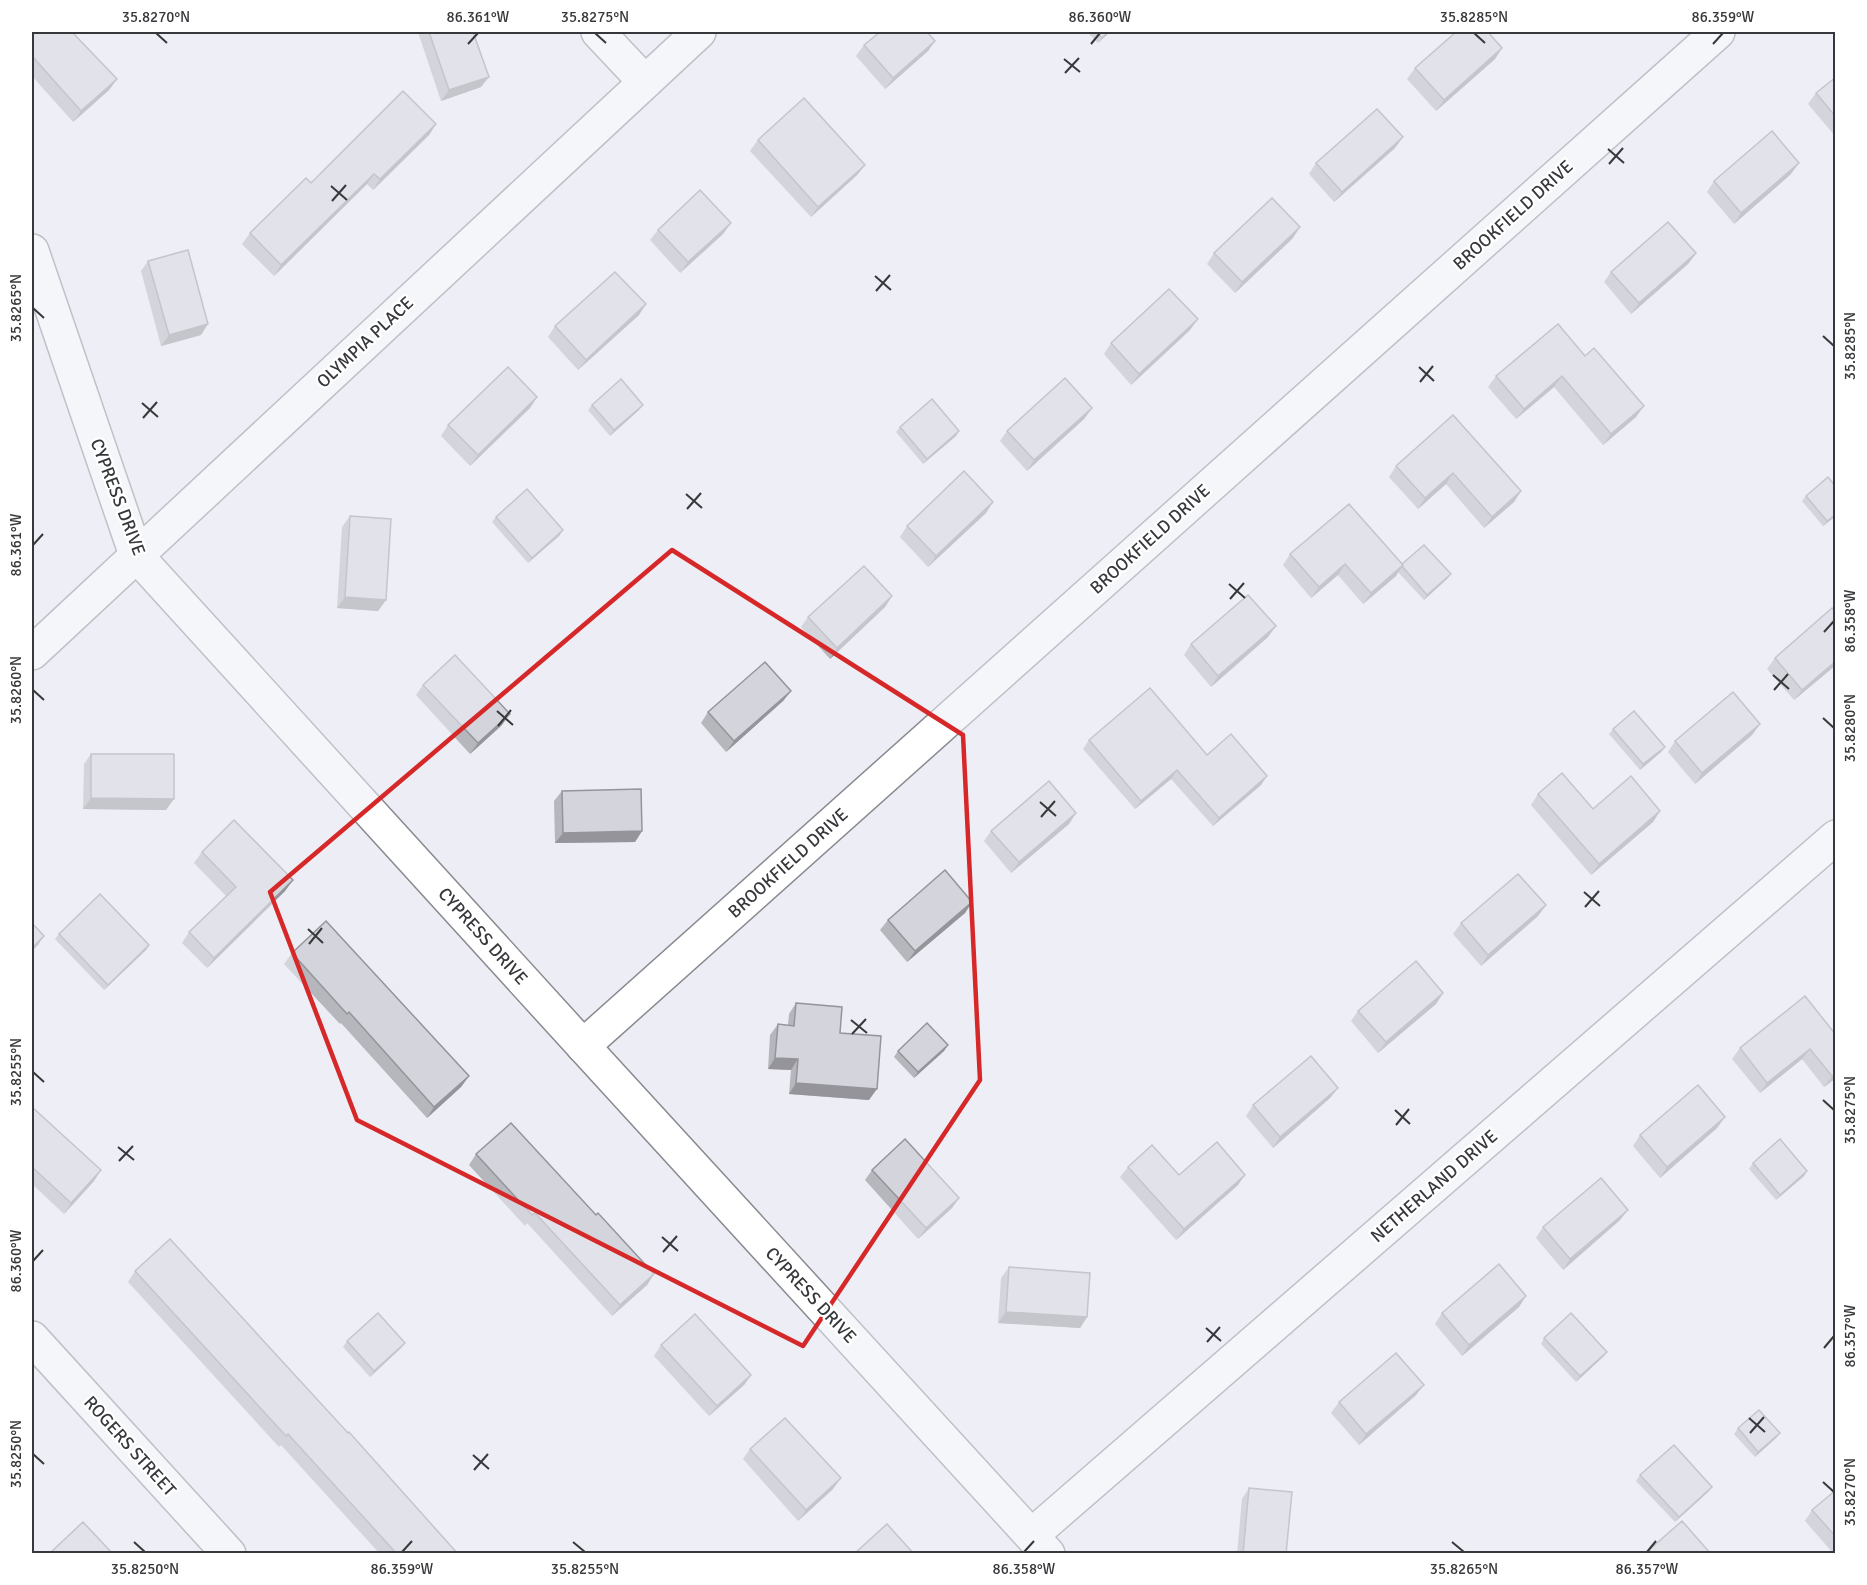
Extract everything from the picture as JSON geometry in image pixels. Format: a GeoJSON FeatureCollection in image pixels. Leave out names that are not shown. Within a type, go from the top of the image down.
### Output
{"type":"FeatureCollection","features":[{"type":"Feature","properties":{"kind":"street"},"geometry":{"type":"LineString","coordinates":[[598,32],[645,82]]}},
{"type":"Feature","properties":{"kind":"street","name":"OLYMPIA PLACE"},"geometry":{"type":"LineString","coordinates":[[32,653],[699,32]]}},
{"type":"Feature","properties":{"kind":"street","name":"BROOKFIELD DRIVE"},"geometry":{"type":"LineString","coordinates":[[583,1046],[1718,32]]}},
{"type":"Feature","properties":{"kind":"street","name":"CYPRESS DRIVE"},"geometry":{"type":"LineString","coordinates":[[32,251],[136,555],[1040,1544]]}},
{"type":"Feature","properties":{"kind":"street","name":"NETHERLAND DRIVE"},"geometry":{"type":"LineString","coordinates":[[1040,1544],[1836,837]]}},
{"type":"Feature","properties":{"kind":"street","name":"ROGERS STREET"},"geometry":{"type":"LineString","coordinates":[[32,1338],[229,1554]]}},
{"type":"Feature","properties":{"kind":"highlighted area"},"geometry":{"type":"Polygon","coordinates":[[[672,550],[963,735],[980,1080],[803,1346],[357,1120],[270,892],[672,550]]]}},
{"type":"Feature","properties":{"kind":"building"},"geometry":{"type":"Polygon","coordinates":[[[32,32],[72,32],[117,79],[81,111],[32,56],[32,32]]]}},
{"type":"Feature","properties":{"kind":"building"},"geometry":{"type":"Polygon","coordinates":[[[429,32],[473,32],[489,77],[449,90],[429,32]]]}},
{"type":"Feature","properties":{"kind":"building"},"geometry":{"type":"Polygon","coordinates":[[[880,32],[927,32],[935,41],[893,78],[864,45],[880,32]]]}},
{"type":"Feature","properties":{"kind":"building"},"geometry":{"type":"Polygon","coordinates":[[[1096,32],[1108,32],[1102,38],[1096,32]]]}},
{"type":"Feature","properties":{"kind":"building"},"geometry":{"type":"Polygon","coordinates":[[[1456,32],[1488,32],[1502,48],[1444,100],[1415,68],[1456,32]]]}},
{"type":"Feature","properties":{"kind":"building"},"geometry":{"type":"Polygon","coordinates":[[[1836,77],[1836,117],[1816,93],[1836,77]]]}},
{"type":"Feature","properties":{"kind":"building"},"geometry":{"type":"Polygon","coordinates":[[[403,91],[436,124],[380,179],[374,174],[281,265],[250,233],[306,178],[311,183],[403,91]]]}},
{"type":"Feature","properties":{"kind":"building"},"geometry":{"type":"Polygon","coordinates":[[[804,98],[865,165],[818,207],[758,140],[804,98]]]}},
{"type":"Feature","properties":{"kind":"building"},"geometry":{"type":"Polygon","coordinates":[[[1377,109],[1403,137],[1342,192],[1316,163],[1377,109]]]}},
{"type":"Feature","properties":{"kind":"building"},"geometry":{"type":"Polygon","coordinates":[[[1772,131],[1799,163],[1741,213],[1714,181],[1772,131]]]}},
{"type":"Feature","properties":{"kind":"building"},"geometry":{"type":"Polygon","coordinates":[[[700,190],[731,223],[688,262],[658,230],[700,190]]]}},
{"type":"Feature","properties":{"kind":"building"},"geometry":{"type":"Polygon","coordinates":[[[1272,198],[1300,227],[1242,282],[1214,253],[1272,198]]]}},
{"type":"Feature","properties":{"kind":"building"},"geometry":{"type":"Polygon","coordinates":[[[1668,222],[1696,253],[1639,303],[1611,272],[1668,222]]]}},
{"type":"Feature","properties":{"kind":"building"},"geometry":{"type":"Polygon","coordinates":[[[188,250],[208,324],[169,335],[148,261],[188,250]]]}},
{"type":"Feature","properties":{"kind":"building"},"geometry":{"type":"Polygon","coordinates":[[[615,272],[646,304],[586,360],[555,326],[615,272]]]}},
{"type":"Feature","properties":{"kind":"building"},"geometry":{"type":"Polygon","coordinates":[[[1169,289],[1198,319],[1139,374],[1111,343],[1169,289]]]}},
{"type":"Feature","properties":{"kind":"building"},"geometry":{"type":"Polygon","coordinates":[[[1558,324],[1585,356],[1594,348],[1644,406],[1611,434],[1562,376],[1524,409],[1496,376],[1558,324]]]}},
{"type":"Feature","properties":{"kind":"building"},"geometry":{"type":"Polygon","coordinates":[[[508,367],[537,397],[478,455],[448,425],[508,367]]]}},
{"type":"Feature","properties":{"kind":"building"},"geometry":{"type":"Polygon","coordinates":[[[1065,378],[1092,408],[1034,460],[1007,431],[1065,378]]]}},
{"type":"Feature","properties":{"kind":"building"},"geometry":{"type":"Polygon","coordinates":[[[621,379],[643,405],[614,430],[592,405],[621,379]]]}},
{"type":"Feature","properties":{"kind":"building"},"geometry":{"type":"Polygon","coordinates":[[[932,399],[959,431],[927,459],[900,427],[932,399]]]}},
{"type":"Feature","properties":{"kind":"building"},"geometry":{"type":"Polygon","coordinates":[[[1453,415],[1521,491],[1492,517],[1453,473],[1425,498],[1396,466],[1453,415]]]}},
{"type":"Feature","properties":{"kind":"building"},"geometry":{"type":"Polygon","coordinates":[[[964,471],[993,502],[936,556],[907,526],[964,471]]]}},
{"type":"Feature","properties":{"kind":"building"},"geometry":{"type":"Polygon","coordinates":[[[1828,477],[1836,487],[1836,514],[1827,521],[1806,496],[1828,477]]]}},
{"type":"Feature","properties":{"kind":"building"},"geometry":{"type":"Polygon","coordinates":[[[527,489],[563,530],[532,558],[496,517],[527,489]]]}},
{"type":"Feature","properties":{"kind":"building"},"geometry":{"type":"Polygon","coordinates":[[[1349,504],[1403,565],[1371,593],[1345,564],[1319,587],[1290,554],[1349,504]]]}},
{"type":"Feature","properties":{"kind":"building"},"geometry":{"type":"Polygon","coordinates":[[[350,516],[391,519],[386,600],[345,597],[350,516]]]}},
{"type":"Feature","properties":{"kind":"building"},"geometry":{"type":"Polygon","coordinates":[[[1424,545],[1451,574],[1427,595],[1402,566],[1424,545]]]}},
{"type":"Feature","properties":{"kind":"building"},"geometry":{"type":"Polygon","coordinates":[[[864,566],[892,596],[837,648],[808,617],[864,566]]]}},
{"type":"Feature","properties":{"kind":"building"},"geometry":{"type":"Polygon","coordinates":[[[1248,595],[1276,626],[1218,676],[1191,644],[1248,595]]]}},
{"type":"Feature","properties":{"kind":"building"},"geometry":{"type":"Polygon","coordinates":[[[1832,608],[1836,612],[1836,661],[1802,690],[1775,658],[1832,608]]]}},
{"type":"Feature","properties":{"kind":"building"},"geometry":{"type":"Polygon","coordinates":[[[455,655],[510,714],[478,743],[423,685],[455,655]]]}},
{"type":"Feature","properties":{"kind":"building"},"geometry":{"type":"Polygon","coordinates":[[[765,662],[791,691],[734,741],[708,712],[765,662]]]}},
{"type":"Feature","properties":{"kind":"building"},"geometry":{"type":"Polygon","coordinates":[[[1150,688],[1207,755],[1231,734],[1267,776],[1219,818],[1177,770],[1141,801],[1089,740],[1150,688]]]}},
{"type":"Feature","properties":{"kind":"building"},"geometry":{"type":"Polygon","coordinates":[[[1733,692],[1760,724],[1702,773],[1675,741],[1733,692]]]}},
{"type":"Feature","properties":{"kind":"building"},"geometry":{"type":"Polygon","coordinates":[[[1634,711],[1665,747],[1643,764],[1613,729],[1634,711]]]}},
{"type":"Feature","properties":{"kind":"building"},"geometry":{"type":"Polygon","coordinates":[[[91,754],[174,754],[174,799],[91,798],[91,754]]]}},
{"type":"Feature","properties":{"kind":"building"},"geometry":{"type":"Polygon","coordinates":[[[1562,773],[1593,809],[1631,776],[1660,811],[1599,864],[1538,794],[1562,773]]]}},
{"type":"Feature","properties":{"kind":"building"},"geometry":{"type":"Polygon","coordinates":[[[1049,781],[1076,813],[1019,862],[991,831],[1049,781]]]}},
{"type":"Feature","properties":{"kind":"building"},"geometry":{"type":"Polygon","coordinates":[[[641,789],[642,831],[563,833],[562,791],[641,789]]]}},
{"type":"Feature","properties":{"kind":"building"},"geometry":{"type":"Polygon","coordinates":[[[234,820],[293,880],[214,958],[189,932],[236,887],[202,852],[234,820]]]}},
{"type":"Feature","properties":{"kind":"building"},"geometry":{"type":"Polygon","coordinates":[[[945,870],[972,902],[915,951],[888,920],[945,870]]]}},
{"type":"Feature","properties":{"kind":"building"},"geometry":{"type":"Polygon","coordinates":[[[1518,874],[1546,905],[1488,955],[1461,923],[1518,874]]]}},
{"type":"Feature","properties":{"kind":"building"},"geometry":{"type":"Polygon","coordinates":[[[100,894],[149,945],[108,985],[59,934],[100,894]]]}},
{"type":"Feature","properties":{"kind":"building"},"geometry":{"type":"Polygon","coordinates":[[[326,921],[469,1076],[434,1107],[349,1012],[347,1014],[292,953],[326,921]]]}},
{"type":"Feature","properties":{"kind":"building"},"geometry":{"type":"Polygon","coordinates":[[[32,923],[44,936],[32,948],[32,923]]]}},
{"type":"Feature","properties":{"kind":"building"},"geometry":{"type":"Polygon","coordinates":[[[1416,961],[1443,993],[1386,1042],[1358,1011],[1416,961]]]}},
{"type":"Feature","properties":{"kind":"building"},"geometry":{"type":"Polygon","coordinates":[[[1805,996],[1836,1035],[1836,1073],[1832,1076],[1810,1049],[1767,1083],[1740,1048],[1805,996]]]}},
{"type":"Feature","properties":{"kind":"building"},"geometry":{"type":"Polygon","coordinates":[[[796,1003],[842,1007],[840,1033],[881,1036],[877,1089],[796,1083],[798,1059],[775,1058],[778,1024],[794,1026],[796,1003]]]}},
{"type":"Feature","properties":{"kind":"building"},"geometry":{"type":"Polygon","coordinates":[[[927,1023],[948,1045],[918,1072],[898,1051],[927,1023]]]}},
{"type":"Feature","properties":{"kind":"building"},"geometry":{"type":"Polygon","coordinates":[[[1311,1056],[1338,1088],[1280,1137],[1253,1105],[1311,1056]]]}},
{"type":"Feature","properties":{"kind":"building"},"geometry":{"type":"Polygon","coordinates":[[[1698,1085],[1725,1117],[1667,1167],[1640,1135],[1698,1085]]]}},
{"type":"Feature","properties":{"kind":"building"},"geometry":{"type":"Polygon","coordinates":[[[32,1107],[101,1170],[71,1203],[32,1167],[32,1107]]]}},
{"type":"Feature","properties":{"kind":"building"},"geometry":{"type":"Polygon","coordinates":[[[511,1123],[654,1274],[620,1305],[535,1213],[532,1215],[476,1154],[511,1123]]]}},
{"type":"Feature","properties":{"kind":"building"},"geometry":{"type":"Polygon","coordinates":[[[905,1139],[959,1198],[926,1228],[872,1170],[905,1139]]]}},
{"type":"Feature","properties":{"kind":"building"},"geometry":{"type":"Polygon","coordinates":[[[1780,1139],[1807,1171],[1780,1195],[1753,1163],[1780,1139]]]}},
{"type":"Feature","properties":{"kind":"building"},"geometry":{"type":"Polygon","coordinates":[[[1217,1142],[1245,1175],[1184,1229],[1128,1167],[1152,1145],[1179,1175],[1217,1142]]]}},
{"type":"Feature","properties":{"kind":"building"},"geometry":{"type":"Polygon","coordinates":[[[1601,1178],[1628,1210],[1570,1259],[1543,1227],[1601,1178]]]}},
{"type":"Feature","properties":{"kind":"building"},"geometry":{"type":"Polygon","coordinates":[[[170,1239],[349,1432],[458,1554],[397,1554],[135,1271],[170,1239]]]}},
{"type":"Feature","properties":{"kind":"building"},"geometry":{"type":"Polygon","coordinates":[[[1499,1264],[1526,1296],[1469,1345],[1442,1313],[1499,1264]]]}},
{"type":"Feature","properties":{"kind":"building"},"geometry":{"type":"Polygon","coordinates":[[[1009,1267],[1090,1273],[1087,1317],[1006,1312],[1009,1267]]]}},
{"type":"Feature","properties":{"kind":"building"},"geometry":{"type":"Polygon","coordinates":[[[378,1313],[405,1343],[374,1371],[347,1341],[378,1313]]]}},
{"type":"Feature","properties":{"kind":"building"},"geometry":{"type":"Polygon","coordinates":[[[1571,1313],[1607,1352],[1580,1376],[1544,1338],[1571,1313]]]}},
{"type":"Feature","properties":{"kind":"building"},"geometry":{"type":"Polygon","coordinates":[[[695,1314],[751,1375],[717,1406],[661,1345],[695,1314]]]}},
{"type":"Feature","properties":{"kind":"building"},"geometry":{"type":"Polygon","coordinates":[[[1396,1353],[1424,1385],[1366,1434],[1339,1402],[1396,1353]]]}},
{"type":"Feature","properties":{"kind":"building"},"geometry":{"type":"Polygon","coordinates":[[[1759,1410],[1780,1433],[1758,1452],[1738,1428],[1759,1410]]]}},
{"type":"Feature","properties":{"kind":"building"},"geometry":{"type":"Polygon","coordinates":[[[785,1418],[841,1478],[806,1510],[750,1449],[785,1418]]]}},
{"type":"Feature","properties":{"kind":"building"},"geometry":{"type":"Polygon","coordinates":[[[1674,1445],[1712,1487],[1679,1517],[1640,1475],[1674,1445]]]}},
{"type":"Feature","properties":{"kind":"building"},"geometry":{"type":"Polygon","coordinates":[[[1249,1488],[1292,1492],[1286,1554],[1243,1554],[1249,1488]]]}},
{"type":"Feature","properties":{"kind":"building"},"geometry":{"type":"Polygon","coordinates":[[[1836,1490],[1836,1537],[1812,1510],[1836,1490]]]}},
{"type":"Feature","properties":{"kind":"building"},"geometry":{"type":"Polygon","coordinates":[[[1682,1521],[1711,1554],[1652,1554],[1649,1550],[1682,1521]]]}},
{"type":"Feature","properties":{"kind":"building"},"geometry":{"type":"Polygon","coordinates":[[[83,1522],[113,1554],[49,1554],[83,1522]]]}},
{"type":"Feature","properties":{"kind":"building"},"geometry":{"type":"Polygon","coordinates":[[[887,1524],[914,1554],[854,1554],[887,1524]]]}}]}
